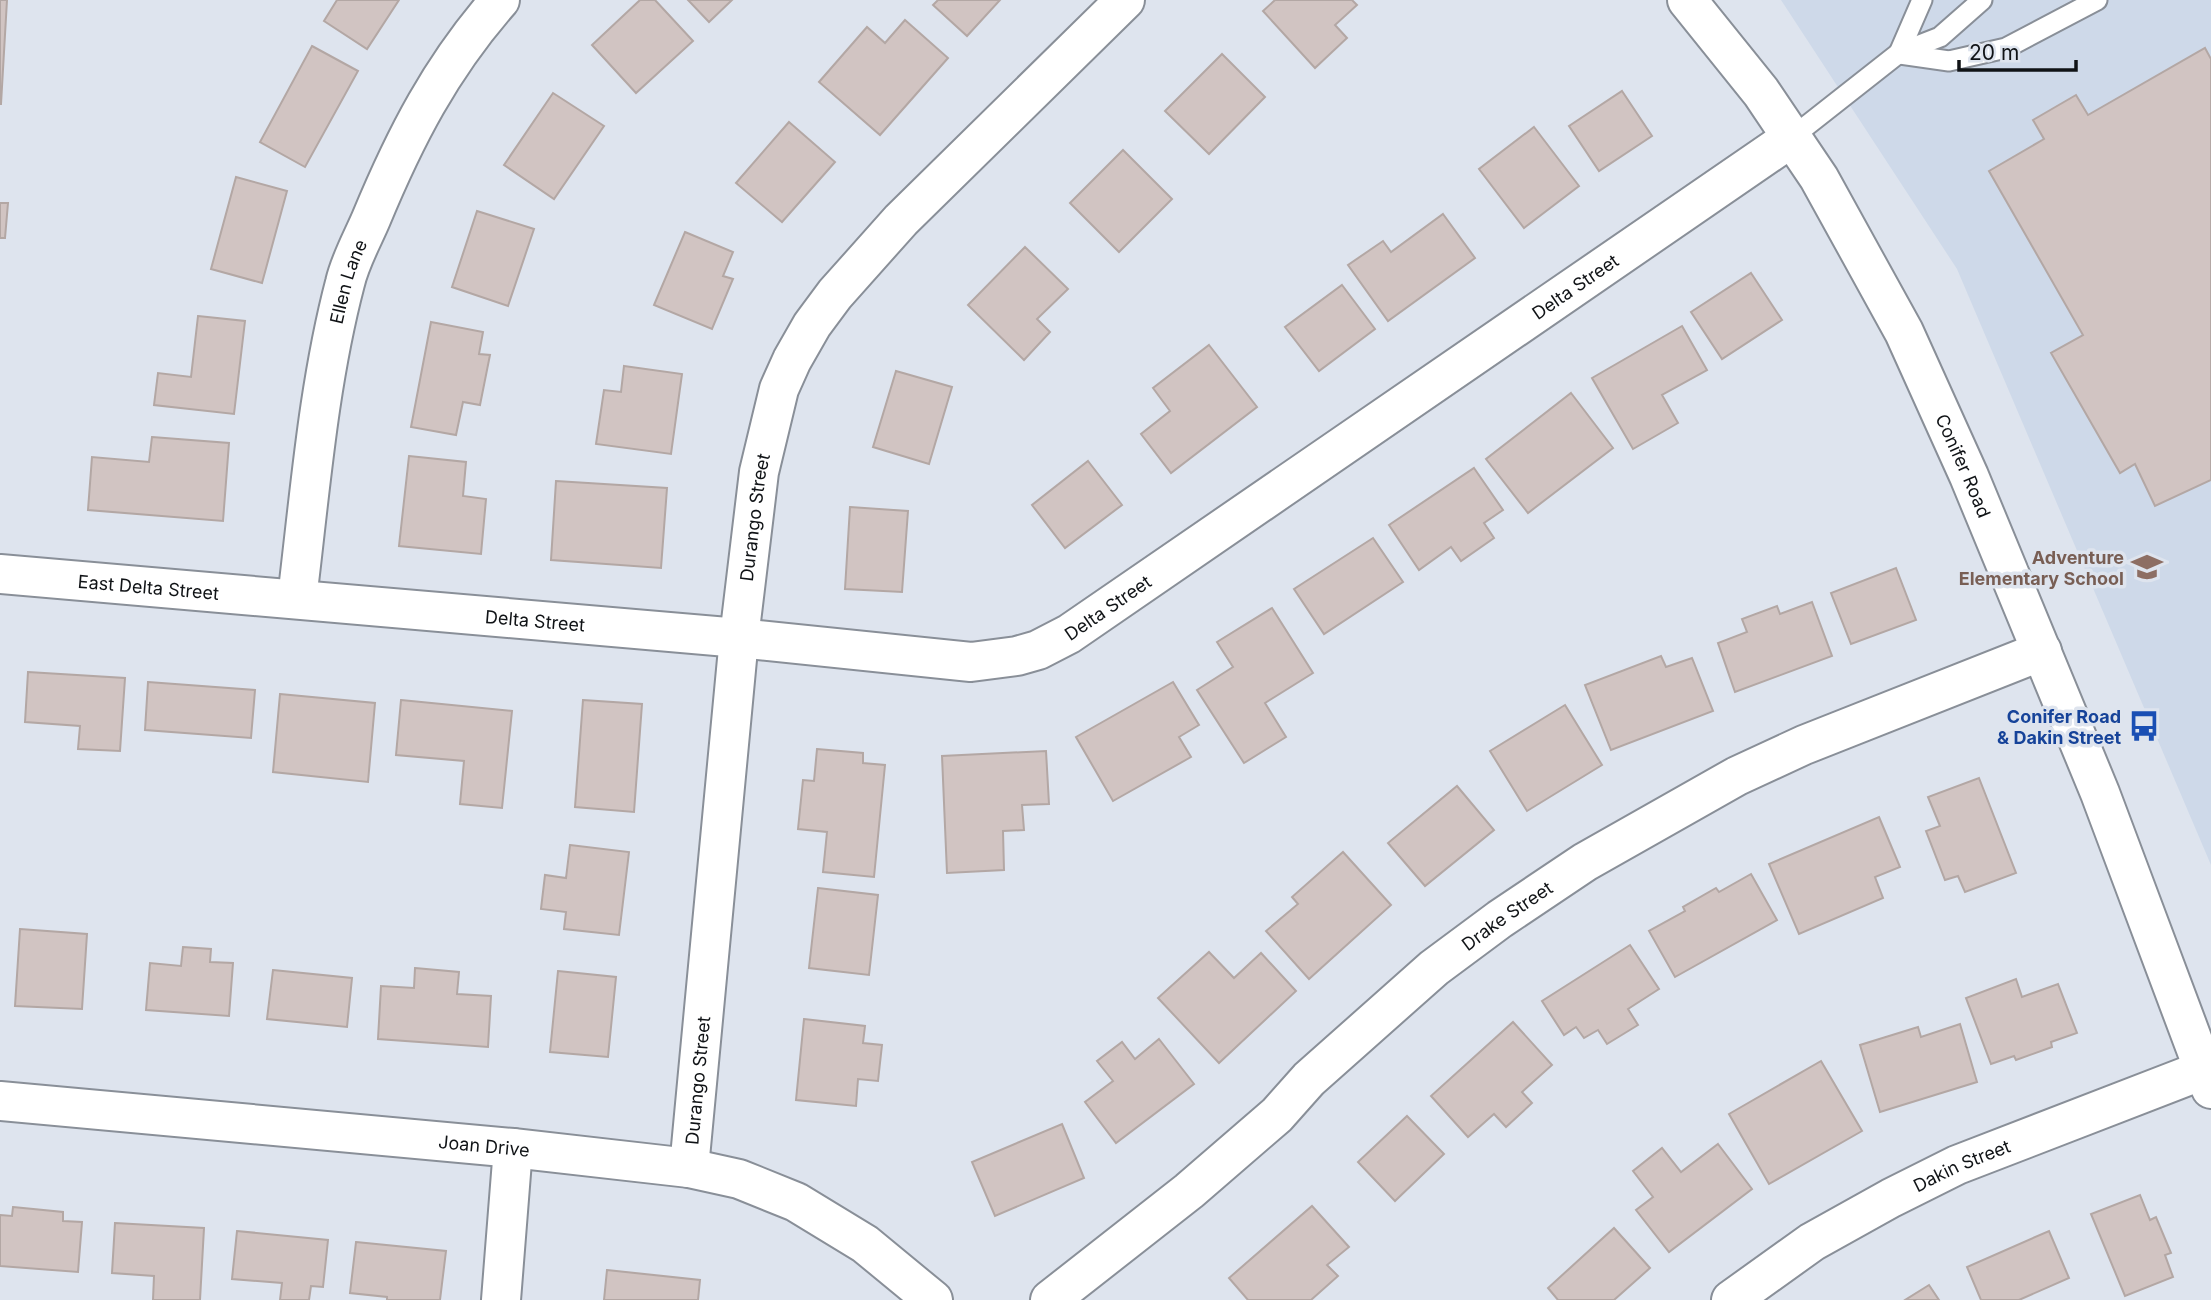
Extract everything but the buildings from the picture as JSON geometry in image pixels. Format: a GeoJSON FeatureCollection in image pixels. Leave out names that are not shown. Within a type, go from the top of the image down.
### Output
{"type":"FeatureCollection","features":[{"type":"Feature","properties":{"kind":"street","name":"Ellen Lane"},"geometry":{"type":"LineString","coordinates":[[297,598],[319,420],[332,337],[346,279],[396,159],[436,83],[472,31],[500,0]]}},
{"type":"Feature","properties":{"kind":"street","name":"Durango Street"},"geometry":{"type":"LineString","coordinates":[[689,1168],[739,638],[760,472],[779,389],[812,325],[835,294],[901,220],[1125,0]]}},
{"type":"Feature","properties":{"kind":"street","name":"Conifer Road"},"geometry":{"type":"LineString","coordinates":[[1687,0],[1761,92],[1819,178],[1904,332],[1969,476],[2042,651],[2100,793],[2208,1075]]}},
{"type":"Feature","properties":{"kind":"street","name":"Delta Street"},"geometry":{"type":"LineString","coordinates":[[297,598],[971,662],[1017,656],[1038,650],[1069,634],[1791,138]]}},
{"type":"Feature","properties":{"kind":"street","name":"East Delta Street"},"geometry":{"type":"LineString","coordinates":[[0,574],[297,598]]}},
{"type":"Feature","properties":{"kind":"street","name":"Drake Street"},"geometry":{"type":"LineString","coordinates":[[1050,1300],[1189,1191],[1276,1115],[1309,1079],[1434,968],[1500,919],[1585,862],[1749,771],[1804,745],[2042,651]]}},
{"type":"Feature","properties":{"kind":"street","name":"Dakin Street"},"geometry":{"type":"LineString","coordinates":[[1731,1300],[1812,1242],[1957,1165],[2208,1075]]}},
{"type":"Feature","properties":{"kind":"street","name":"Joan Drive"},"geometry":{"type":"LineString","coordinates":[[0,1101],[513,1148],[689,1168],[739,1178],[796,1202],[864,1244],[933,1300]]}},
{"type":"Feature","properties":{"kind":"street"},"geometry":{"type":"LineString","coordinates":[[500,1300],[513,1148]]}},
{"type":"Feature","properties":{"kind":"lane"},"geometry":{"type":"LineString","coordinates":[[1899,53],[1922,0]]}},
{"type":"Feature","properties":{"kind":"lane"},"geometry":{"type":"LineString","coordinates":[[1791,138],[1899,53],[1940,37],[1982,0]]}},
{"type":"Feature","properties":{"kind":"lane"},"geometry":{"type":"LineString","coordinates":[[1899,53],[1949,61],[2006,48],[2098,0]]}},
{"type":"Feature","properties":{"kind":"shaded area","name":"Adventure Elementary School"},"geometry":{"type":"Polygon","coordinates":[[[1781,0],[2211,0],[2211,865],[1957,269],[1781,0]]]}},
{"type":"Feature","properties":{"kind":"place","name":"Adventure Elementary School"},"geometry":{"type":"Point","coordinates":[2147,567]}},
{"type":"Feature","properties":{"kind":"place","name":"Conifer Road & Dakin Street"},"geometry":{"type":"Point","coordinates":[2144,726]}}]}
